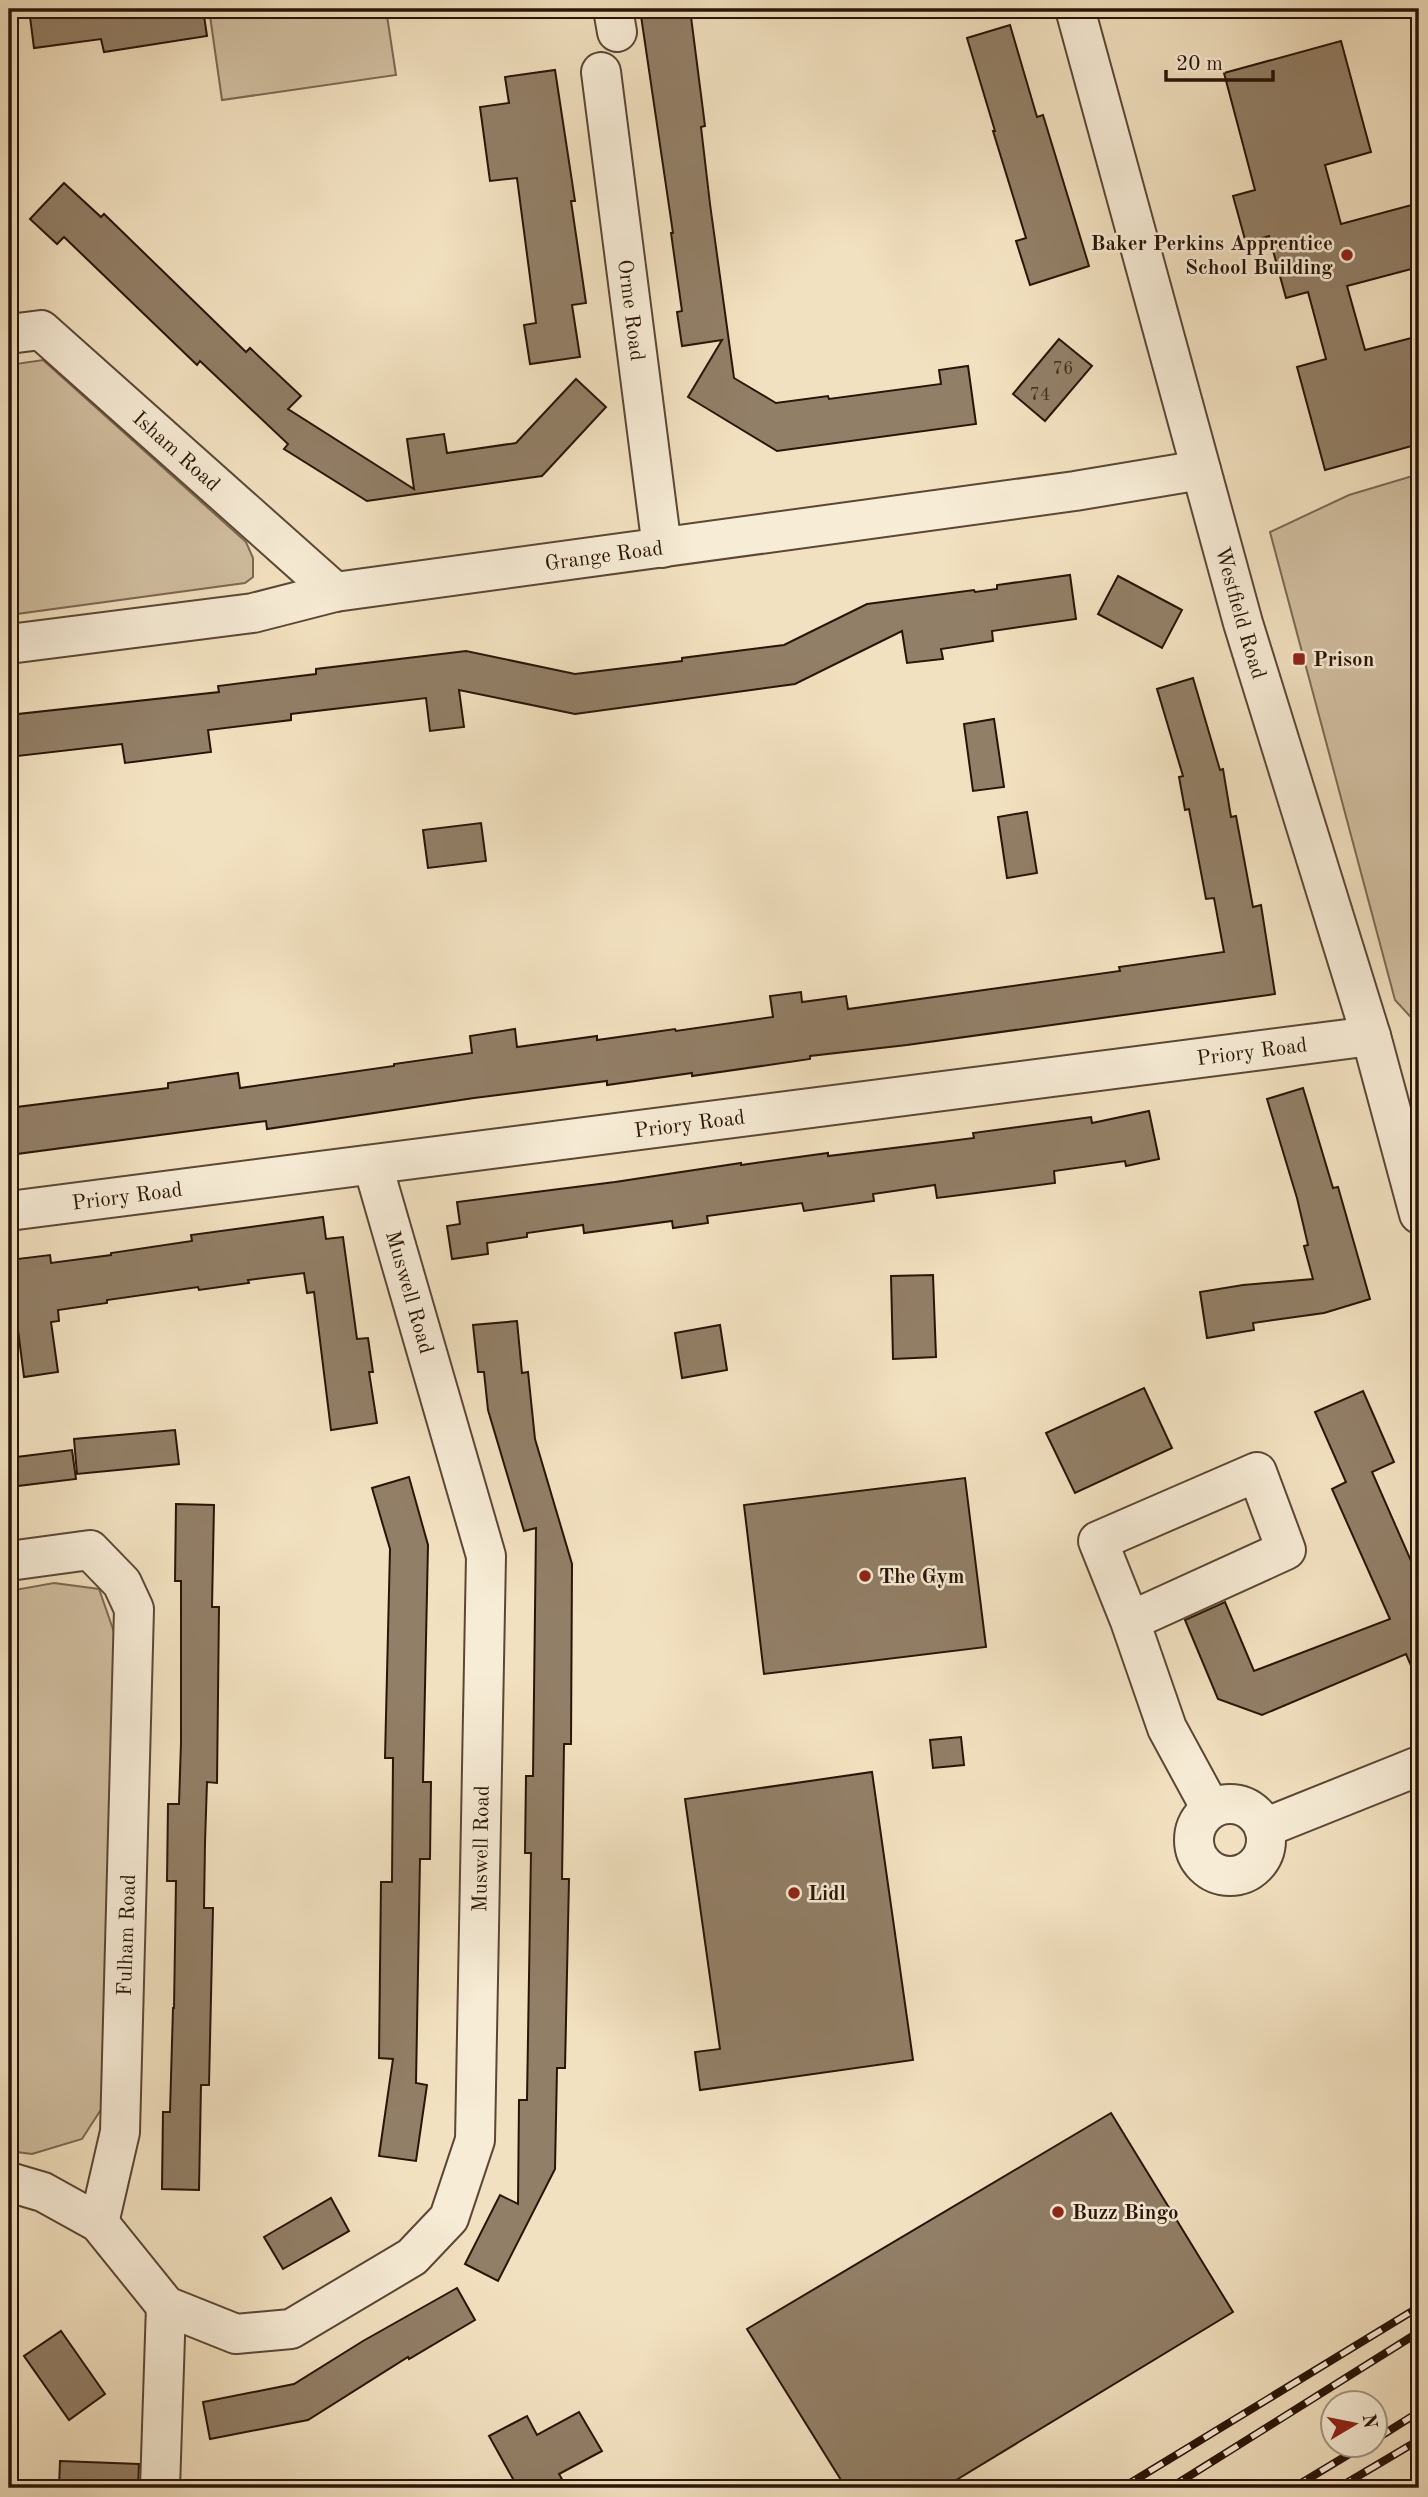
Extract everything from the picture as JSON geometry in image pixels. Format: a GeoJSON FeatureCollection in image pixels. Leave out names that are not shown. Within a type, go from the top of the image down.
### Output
{"type":"FeatureCollection","features":[{"type":"Feature","properties":{"kind":"street","name":"Westfield Road"},"geometry":{"type":"LineString","coordinates":[[1075,9],[1243,623],[1371,1035],[1419,1214]]}},
{"type":"Feature","properties":{"kind":"street","name":"Orme Road"},"geometry":{"type":"LineString","coordinates":[[601,72],[662,548]]}},
{"type":"Feature","properties":{"kind":"street","name":"Isham Road"},"geometry":{"type":"LineString","coordinates":[[9,334],[41,330],[335,592]]}},
{"type":"Feature","properties":{"kind":"street","name":"Grange Road"},"geometry":{"type":"LineString","coordinates":[[9,644],[253,613],[335,592],[1076,491],[1201,470]]}},
{"type":"Feature","properties":{"kind":"street","name":"Priory Road"},"geometry":{"type":"LineString","coordinates":[[9,1211],[1371,1035]]}},
{"type":"Feature","properties":{"kind":"street","name":"Muswell Road"},"geometry":{"type":"LineString","coordinates":[[166,2306],[236,2334],[291,2329],[412,2257],[449,2218],[475,2140],[486,1556],[373,1166]]}},
{"type":"Feature","properties":{"kind":"street"},"geometry":{"type":"LineString","coordinates":[[1130,1621],[1286,1550],[1258,1472],[1098,1541],[1130,1621],[1167,1728],[1211,1810]]}},
{"type":"Feature","properties":{"kind":"street","name":"Fulham Road"},"geometry":{"type":"LineString","coordinates":[[9,1561],[90,1550],[122,1583],[134,1609],[120,2132],[99,2223]]}},
{"type":"Feature","properties":{"kind":"street"},"geometry":{"type":"LineString","coordinates":[[1264,1828],[1419,1766]]}},
{"type":"Feature","properties":{"kind":"street"},"geometry":{"type":"LineString","coordinates":[[1233,1804],[1254,1812],[1264,1828],[1266,1844],[1263,1856],[1256,1866],[1236,1875],[1224,1875],[1206,1866],[1198,1856],[1195,1846],[1198,1825],[1211,1810],[1233,1804]]}},
{"type":"Feature","properties":{"kind":"street"},"geometry":{"type":"LineString","coordinates":[[9,2182],[43,2192],[99,2223],[166,2306],[160,2488]]}},
{"type":"Feature","properties":{"kind":"shaded area"},"geometry":{"type":"Polygon","coordinates":[[[209,9],[386,9],[396,75],[222,100],[209,9]]]}},
{"type":"Feature","properties":{"kind":"shaded area"},"geometry":{"type":"Polygon","coordinates":[[[43,360],[246,542],[253,558],[253,577],[245,583],[9,615],[9,365],[43,360]]]}},
{"type":"Feature","properties":{"kind":"shaded area"},"geometry":{"type":"Polygon","coordinates":[[[1419,474],[1419,1026],[1395,1000],[1270,532],[1349,495],[1419,474]]]}},
{"type":"Feature","properties":{"kind":"shaded area"},"geometry":{"type":"Polygon","coordinates":[[[54,1583],[99,1589],[115,1635],[102,2108],[82,2139],[32,2154],[9,2151],[9,1591],[54,1583]]]}},
{"type":"Feature","properties":{"kind":"building"},"geometry":{"type":"Polygon","coordinates":[[[29,9],[203,9],[207,36],[104,52],[101,39],[34,48],[29,9]]]}},
{"type":"Feature","properties":{"kind":"building"},"geometry":{"type":"Polygon","coordinates":[[[640,9],[690,9],[705,126],[701,127],[710,204],[734,378],[776,403],[941,384],[939,370],[968,366],[976,424],[777,451],[688,397],[722,340],[682,346],[677,312],[682,311],[673,233],[640,9]]]}},
{"type":"Feature","properties":{"kind":"building"},"geometry":{"type":"Polygon","coordinates":[[[1010,25],[1037,117],[1043,115],[1089,266],[1030,285],[1016,241],[1026,238],[967,38],[1010,25]]]}},
{"type":"Feature","properties":{"kind":"building","name":"Baker Perkins Apprentice School Building"},"geometry":{"type":"Polygon","coordinates":[[[1341,41],[1371,152],[1325,165],[1341,224],[1419,203],[1419,267],[1347,286],[1365,350],[1419,336],[1419,444],[1325,470],[1297,367],[1326,359],[1308,292],[1286,298],[1269,236],[1246,243],[1233,196],[1255,190],[1224,73],[1341,41]]]}},
{"type":"Feature","properties":{"kind":"building"},"geometry":{"type":"Polygon","coordinates":[[[555,70],[575,201],[571,201],[586,303],[572,305],[580,357],[530,364],[524,325],[536,323],[517,178],[490,181],[480,107],[509,103],[505,77],[555,70]]]}},
{"type":"Feature","properties":{"kind":"building"},"geometry":{"type":"Polygon","coordinates":[[[64,183],[101,217],[104,214],[246,352],[250,348],[301,396],[288,409],[414,489],[407,439],[444,434],[447,453],[516,443],[576,379],[606,407],[542,476],[367,501],[284,449],[288,444],[200,361],[197,365],[64,237],[57,244],[30,219],[64,183]]]}},
{"type":"Feature","properties":{"kind":"building"},"geometry":{"type":"Polygon","coordinates":[[[1059,339],[1092,366],[1045,421],[1013,394],[1059,339]]]}},
{"type":"Feature","properties":{"kind":"building"},"geometry":{"type":"Polygon","coordinates":[[[1070,575],[1076,619],[992,631],[993,641],[941,649],[943,659],[907,663],[902,631],[795,684],[575,714],[459,690],[464,727],[430,731],[426,698],[291,714],[291,720],[208,730],[211,752],[125,763],[122,744],[9,757],[9,715],[219,692],[218,686],[316,674],[316,669],[466,651],[575,674],[682,661],[682,658],[784,645],[867,604],[997,589],[997,585],[1070,575]]]}},
{"type":"Feature","properties":{"kind":"building"},"geometry":{"type":"Polygon","coordinates":[[[1118,576],[1182,610],[1162,648],[1098,614],[1118,576]]]}},
{"type":"Feature","properties":{"kind":"building"},"geometry":{"type":"Polygon","coordinates":[[[1193,678],[1220,770],[1223,769],[1231,817],[1236,816],[1253,907],[1261,905],[1275,994],[810,1056],[810,1059],[692,1076],[692,1073],[607,1085],[607,1081],[267,1129],[266,1121],[9,1155],[9,1108],[168,1088],[168,1083],[238,1073],[240,1088],[394,1066],[472,1053],[470,1036],[515,1029],[517,1047],[597,1036],[597,1040],[675,1029],[676,1031],[773,1017],[770,996],[801,992],[802,1002],[846,996],[848,1009],[1120,971],[1119,967],[1224,952],[1214,898],[1206,899],[1189,809],[1185,810],[1179,777],[1183,776],[1157,689],[1193,678]]]}},
{"type":"Feature","properties":{"kind":"building"},"geometry":{"type":"Polygon","coordinates":[[[994,719],[1004,787],[973,791],[964,724],[994,719]]]}},
{"type":"Feature","properties":{"kind":"building"},"geometry":{"type":"Polygon","coordinates":[[[1027,812],[1037,873],[1007,878],[998,817],[1027,812]]]}},
{"type":"Feature","properties":{"kind":"building"},"geometry":{"type":"Polygon","coordinates":[[[481,823],[486,861],[428,868],[423,830],[481,823]]]}},
{"type":"Feature","properties":{"kind":"building"},"geometry":{"type":"Polygon","coordinates":[[[1303,1088],[1333,1188],[1338,1187],[1370,1299],[1324,1313],[1253,1323],[1254,1330],[1207,1338],[1200,1292],[1313,1279],[1304,1246],[1308,1245],[1297,1198],[1267,1099],[1303,1088]]]}},
{"type":"Feature","properties":{"kind":"building"},"geometry":{"type":"Polygon","coordinates":[[[1149,1111],[1159,1159],[1126,1166],[1125,1161],[1054,1171],[1055,1183],[937,1198],[935,1185],[873,1194],[874,1201],[804,1211],[802,1203],[707,1216],[708,1223],[673,1228],[672,1221],[584,1233],[583,1225],[527,1233],[527,1237],[487,1243],[488,1254],[452,1259],[447,1226],[460,1224],[457,1202],[741,1163],[828,1153],[828,1156],[974,1138],[973,1133],[1091,1117],[1092,1123],[1149,1111]]]}},
{"type":"Feature","properties":{"kind":"building"},"geometry":{"type":"Polygon","coordinates":[[[323,1217],[326,1239],[343,1237],[357,1339],[368,1338],[373,1372],[369,1372],[377,1423],[331,1430],[314,1292],[307,1293],[304,1273],[199,1290],[198,1287],[107,1300],[107,1303],[58,1310],[59,1321],[51,1322],[58,1372],[24,1377],[9,1260],[50,1255],[51,1263],[111,1255],[192,1241],[191,1235],[323,1217]]]}},
{"type":"Feature","properties":{"kind":"building"},"geometry":{"type":"Polygon","coordinates":[[[933,1275],[936,1357],[893,1359],[891,1276],[933,1275]]]}},
{"type":"Feature","properties":{"kind":"building"},"geometry":{"type":"Polygon","coordinates":[[[517,1321],[522,1373],[528,1372],[535,1439],[572,1564],[571,1744],[564,1744],[562,1879],[569,1879],[565,2068],[557,2068],[555,2169],[498,2281],[465,2264],[500,2195],[518,2204],[519,2100],[527,2100],[531,1853],[525,1853],[526,1776],[533,1776],[536,1528],[524,1531],[488,1410],[484,1372],[478,1372],[473,1325],[517,1321]]]}},
{"type":"Feature","properties":{"kind":"building"},"geometry":{"type":"Polygon","coordinates":[[[720,1325],[727,1370],[682,1378],[675,1333],[720,1325]]]}},
{"type":"Feature","properties":{"kind":"building"},"geometry":{"type":"Polygon","coordinates":[[[1144,1388],[1172,1448],[1075,1493],[1046,1433],[1144,1388]]]}},
{"type":"Feature","properties":{"kind":"building"},"geometry":{"type":"Polygon","coordinates":[[[1363,1391],[1394,1462],[1372,1472],[1419,1579],[1419,1684],[1406,1654],[1262,1715],[1218,1699],[1185,1620],[1225,1602],[1254,1671],[1390,1619],[1332,1489],[1346,1482],[1315,1412],[1363,1391]]]}},
{"type":"Feature","properties":{"kind":"building"},"geometry":{"type":"Polygon","coordinates":[[[175,1430],[179,1464],[77,1474],[74,1439],[175,1430]]]}},
{"type":"Feature","properties":{"kind":"building"},"geometry":{"type":"Polygon","coordinates":[[[72,1450],[76,1479],[9,1487],[9,1458],[72,1450]]]}},
{"type":"Feature","properties":{"kind":"building"},"geometry":{"type":"Polygon","coordinates":[[[409,1477],[428,1545],[423,1782],[431,1782],[430,1859],[420,1859],[416,2083],[427,2085],[416,2161],[379,2156],[393,2059],[379,2058],[381,1882],[392,1882],[393,1758],[385,1758],[390,1549],[372,1488],[409,1477]]]}},
{"type":"Feature","properties":{"kind":"building","name":"The Gym"},"geometry":{"type":"Polygon","coordinates":[[[965,1478],[986,1647],[764,1674],[744,1505],[965,1478]]]}},
{"type":"Feature","properties":{"kind":"building"},"geometry":{"type":"Polygon","coordinates":[[[176,1504],[214,1505],[212,1607],[219,1607],[217,1783],[207,1782],[205,1843],[204,1908],[213,1908],[209,2085],[201,2085],[199,2190],[162,2189],[163,2112],[170,2112],[176,1881],[167,1881],[168,1804],[179,1804],[181,1743],[181,1581],[175,1581],[176,1504]]]}},
{"type":"Feature","properties":{"kind":"building"},"geometry":{"type":"Polygon","coordinates":[[[961,1737],[964,1765],[933,1768],[930,1740],[961,1737]]]}},
{"type":"Feature","properties":{"kind":"building","name":"Lidl"},"geometry":{"type":"Polygon","coordinates":[[[872,1772],[913,2060],[700,2090],[695,2052],[720,2049],[685,1799],[872,1772]]]}},
{"type":"Feature","properties":{"kind":"building","name":"Buzz Bingo"},"geometry":{"type":"Polygon","coordinates":[[[1111,2113],[1233,2312],[943,2488],[846,2488],[747,2329],[1111,2113]]]}},
{"type":"Feature","properties":{"kind":"building"},"geometry":{"type":"Polygon","coordinates":[[[331,2198],[349,2231],[283,2269],[264,2237],[331,2198]]]}},
{"type":"Feature","properties":{"kind":"building"},"geometry":{"type":"Polygon","coordinates":[[[457,2288],[475,2320],[409,2359],[408,2357],[308,2420],[210,2439],[203,2402],[294,2384],[457,2288]]]}},
{"type":"Feature","properties":{"kind":"building"},"geometry":{"type":"Polygon","coordinates":[[[61,2331],[105,2394],[69,2420],[24,2356],[61,2331]]]}},
{"type":"Feature","properties":{"kind":"building"},"geometry":{"type":"Polygon","coordinates":[[[579,2412],[602,2451],[559,2474],[567,2488],[518,2488],[489,2436],[527,2416],[537,2435],[579,2412]]]}},
{"type":"Feature","properties":{"kind":"building"},"geometry":{"type":"Polygon","coordinates":[[[60,2461],[139,2464],[138,2488],[59,2488],[60,2461]]]}},
{"type":"Feature","properties":{"kind":"railway"},"geometry":{"type":"LineString","coordinates":[[1122,2488],[1419,2307]]}},
{"type":"Feature","properties":{"kind":"railway"},"geometry":{"type":"LineString","coordinates":[[1170,2488],[1419,2332]]}},
{"type":"Feature","properties":{"kind":"railway"},"geometry":{"type":"LineString","coordinates":[[1390,2430],[1419,2412]]}},
{"type":"Feature","properties":{"kind":"railway"},"geometry":{"type":"LineString","coordinates":[[1338,2488],[1419,2440]]}},
{"type":"Feature","properties":{"kind":"railway"},"geometry":{"type":"LineString","coordinates":[[1293,2488],[1343,2458]]}},
{"type":"Feature","properties":{"kind":"railway"},"geometry":{"type":"LineString","coordinates":[[1411,2488],[1419,2483]]}},
{"type":"Feature","properties":{"kind":"place","name":"Baker Perkins Apprentice School Building"},"geometry":{"type":"Point","coordinates":[1347,255]}},
{"type":"Feature","properties":{"kind":"place","name":"Prison"},"geometry":{"type":"Point","coordinates":[1299,659]}},
{"type":"Feature","properties":{"kind":"place","name":"The Gym"},"geometry":{"type":"Point","coordinates":[865,1576]}},
{"type":"Feature","properties":{"kind":"place","name":"Lidl"},"geometry":{"type":"Point","coordinates":[794,1893]}},
{"type":"Feature","properties":{"kind":"place","name":"Buzz Bingo"},"geometry":{"type":"Point","coordinates":[1058,2212]}}]}
